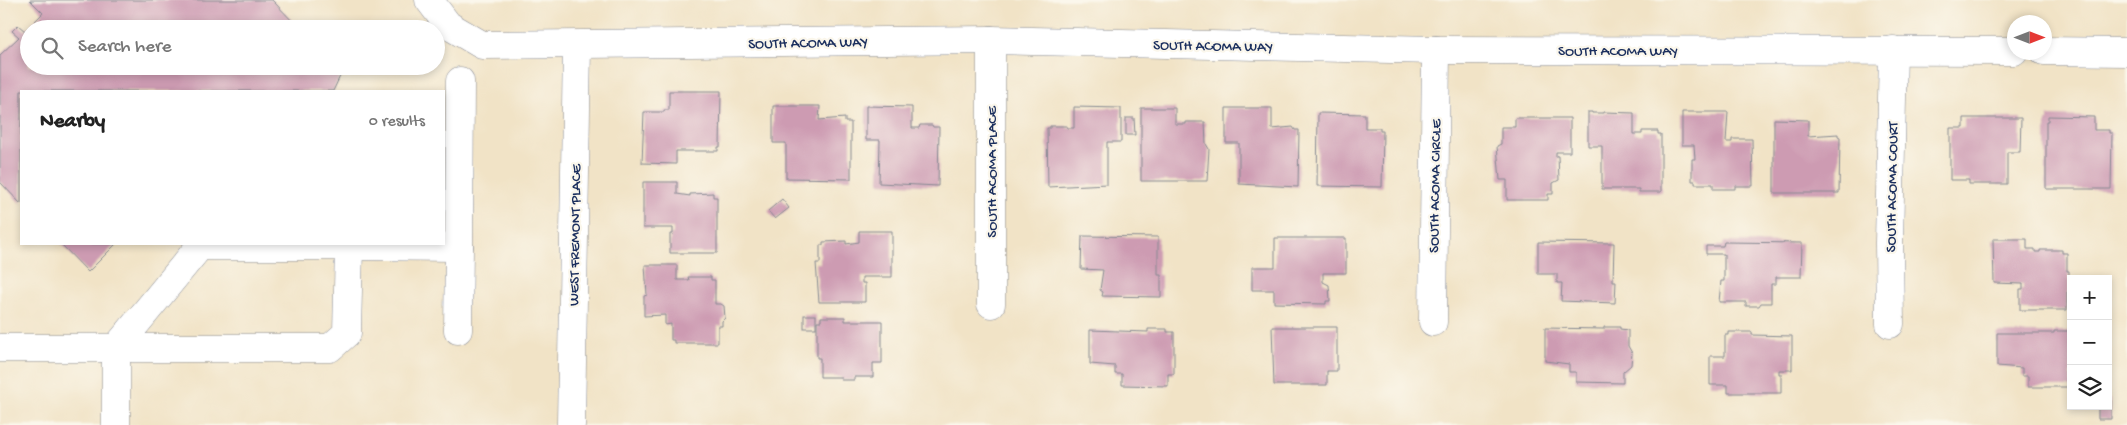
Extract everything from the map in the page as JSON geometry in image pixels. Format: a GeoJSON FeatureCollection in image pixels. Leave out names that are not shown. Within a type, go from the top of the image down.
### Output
{"type":"FeatureCollection","features":[{"type":"Feature","properties":{"kind":"street","name":"SOUTH ACOMA WAY"},"geometry":{"type":"LineString","coordinates":[[429,0],[444,20]]}},
{"type":"Feature","properties":{"kind":"street","name":"SOUTH ACOMA WAY"},"geometry":{"type":"LineString","coordinates":[[445,21],[448,25],[482,45],[577,46],[991,40],[1436,50],[2007,51]]}},
{"type":"Feature","properties":{"kind":"street","name":"SOUTH ACOMA PLACE"},"geometry":{"type":"LineString","coordinates":[[991,40],[991,304]]}},
{"type":"Feature","properties":{"kind":"street","name":"WEST FREMONT PLACE"},"geometry":{"type":"LineString","coordinates":[[571,425],[577,46]]}},
{"type":"Feature","properties":{"kind":"street","name":"SOUTH ACOMA CIRCLE"},"geometry":{"type":"LineString","coordinates":[[1433,322],[1436,50]]}},
{"type":"Feature","properties":{"kind":"street","name":"SOUTH ACOMA COURT"},"geometry":{"type":"LineString","coordinates":[[1890,324],[1889,243],[1893,50]]}},
{"type":"Feature","properties":{"kind":"street"},"geometry":{"type":"LineString","coordinates":[[2052,51],[2127,52]]}},
{"type":"Feature","properties":{"kind":"street"},"geometry":{"type":"LineString","coordinates":[[458,330],[460,81]]}},
{"type":"Feature","properties":{"kind":"street"},"geometry":{"type":"LineString","coordinates":[[116,425],[116,348],[201,245],[458,247]]}},
{"type":"Feature","properties":{"kind":"street"},"geometry":{"type":"LineString","coordinates":[[0,348],[330,348],[347,333],[348,246]]}},
{"type":"Feature","properties":{"kind":"building"},"geometry":{"type":"Polygon","coordinates":[[[30,0],[272,0],[291,20],[36,20],[43,13],[30,0]]]}},
{"type":"Feature","properties":{"kind":"building"},"geometry":{"type":"Polygon","coordinates":[[[18,25],[20,27],[20,75],[341,75],[333,90],[20,90],[20,203],[0,182],[0,55],[19,37],[12,31],[18,25]]]}},
{"type":"Feature","properties":{"kind":"building"},"geometry":{"type":"Polygon","coordinates":[[[669,91],[721,91],[720,147],[718,147],[718,151],[676,151],[676,164],[642,163],[644,112],[664,112],[664,110],[669,110],[669,91]]]}},
{"type":"Feature","properties":{"kind":"building"},"geometry":{"type":"Polygon","coordinates":[[[773,106],[820,106],[819,120],[845,118],[845,122],[851,122],[851,179],[786,178],[786,143],[773,143],[773,106]]]}},
{"type":"Feature","properties":{"kind":"building"},"geometry":{"type":"Polygon","coordinates":[[[866,106],[912,107],[912,128],[919,128],[920,125],[939,127],[938,186],[879,183],[880,140],[866,140],[866,106]]]}},
{"type":"Feature","properties":{"kind":"building"},"geometry":{"type":"Polygon","coordinates":[[[1074,107],[1121,108],[1121,142],[1107,142],[1107,184],[1048,187],[1047,128],[1050,128],[1050,126],[1067,126],[1067,128],[1074,128],[1074,107]]]}},
{"type":"Feature","properties":{"kind":"building"},"geometry":{"type":"Polygon","coordinates":[[[1141,108],[1175,108],[1175,124],[1205,122],[1206,144],[1209,149],[1207,181],[1141,181],[1141,108]]]}},
{"type":"Feature","properties":{"kind":"building"},"geometry":{"type":"Polygon","coordinates":[[[1226,108],[1272,108],[1272,129],[1293,127],[1295,130],[1299,130],[1298,187],[1239,184],[1239,143],[1226,143],[1226,108]]]}},
{"type":"Feature","properties":{"kind":"building"},"geometry":{"type":"Polygon","coordinates":[[[1588,112],[1634,113],[1634,134],[1642,134],[1642,131],[1658,131],[1658,134],[1661,134],[1661,192],[1639,192],[1639,189],[1602,189],[1602,146],[1588,146],[1588,112]]]}},
{"type":"Feature","properties":{"kind":"building"},"geometry":{"type":"Polygon","coordinates":[[[1682,112],[1728,112],[1726,142],[1732,142],[1732,139],[1752,139],[1753,186],[1735,186],[1735,189],[1713,189],[1713,184],[1695,184],[1695,181],[1692,181],[1692,159],[1695,159],[1694,145],[1682,145],[1682,112]]]}},
{"type":"Feature","properties":{"kind":"building"},"geometry":{"type":"Polygon","coordinates":[[[1318,113],[1365,114],[1365,128],[1380,128],[1380,131],[1383,131],[1382,187],[1317,186],[1318,113]]]}},
{"type":"Feature","properties":{"kind":"building"},"geometry":{"type":"Polygon","coordinates":[[[2048,116],[2094,117],[2094,130],[2109,130],[2109,133],[2112,133],[2111,189],[2046,189],[2046,121],[2048,121],[2048,116]]]}},
{"type":"Feature","properties":{"kind":"building"},"geometry":{"type":"Polygon","coordinates":[[[1126,118],[1134,118],[1135,135],[1126,135],[1126,118]]]}},
{"type":"Feature","properties":{"kind":"building"},"geometry":{"type":"Polygon","coordinates":[[[1515,118],[1570,118],[1570,152],[1556,152],[1556,156],[1558,156],[1559,180],[1553,183],[1553,194],[1548,194],[1548,200],[1507,200],[1507,180],[1500,180],[1497,146],[1501,144],[1501,127],[1515,127],[1515,118]]]}},
{"type":"Feature","properties":{"kind":"building"},"geometry":{"type":"Polygon","coordinates":[[[1964,118],[2021,118],[2020,152],[2007,152],[2007,184],[1969,184],[1969,180],[1950,180],[1950,128],[1964,128],[1964,118]]]}},
{"type":"Feature","properties":{"kind":"building"},"geometry":{"type":"Polygon","coordinates":[[[1774,119],[1808,120],[1808,136],[1838,134],[1840,137],[1839,193],[1774,193],[1774,119]]]}},
{"type":"Feature","properties":{"kind":"building"},"geometry":{"type":"Polygon","coordinates":[[[643,182],[677,182],[677,194],[690,196],[690,194],[713,193],[713,197],[717,197],[717,253],[670,253],[670,234],[673,234],[673,228],[643,228],[643,182]]]}},
{"type":"Feature","properties":{"kind":"building"},"geometry":{"type":"Polygon","coordinates":[[[782,199],[789,208],[775,219],[768,211],[782,199]]]}},
{"type":"Feature","properties":{"kind":"building"},"geometry":{"type":"Polygon","coordinates":[[[859,231],[892,231],[892,277],[862,277],[862,283],[865,283],[865,302],[819,302],[816,263],[820,263],[820,245],[823,245],[823,242],[846,241],[846,244],[859,242],[859,231]]]}},
{"type":"Feature","properties":{"kind":"building"},"geometry":{"type":"Polygon","coordinates":[[[1082,236],[1158,237],[1158,275],[1161,275],[1161,297],[1102,296],[1103,292],[1100,290],[1103,270],[1081,269],[1082,236]]]}},
{"type":"Feature","properties":{"kind":"building"},"geometry":{"type":"Polygon","coordinates":[[[1275,238],[1346,238],[1346,273],[1323,273],[1323,282],[1329,285],[1330,301],[1326,301],[1326,304],[1274,303],[1274,290],[1252,290],[1252,267],[1275,267],[1275,238]]]}},
{"type":"Feature","properties":{"kind":"building"},"geometry":{"type":"Polygon","coordinates":[[[1993,239],[2027,239],[2027,249],[2035,249],[2035,252],[2040,252],[2040,250],[2062,250],[2062,253],[2067,253],[2067,271],[2069,271],[2069,275],[2067,275],[2067,310],[2020,310],[2020,289],[2023,289],[2023,284],[1994,283],[1993,239]]]}},
{"type":"Feature","properties":{"kind":"building"},"geometry":{"type":"Polygon","coordinates":[[[1538,242],[1614,243],[1613,281],[1616,281],[1615,303],[1561,301],[1562,283],[1557,283],[1557,274],[1538,274],[1538,242]]]}},
{"type":"Feature","properties":{"kind":"building"},"geometry":{"type":"Polygon","coordinates":[[[1724,242],[1802,243],[1801,277],[1776,277],[1776,284],[1771,284],[1771,303],[1761,303],[1759,306],[1746,306],[1746,302],[1719,302],[1721,281],[1724,281],[1724,254],[1706,254],[1706,246],[1723,246],[1724,242]]]}},
{"type":"Feature","properties":{"kind":"building"},"geometry":{"type":"Polygon","coordinates":[[[62,245],[115,245],[88,272],[62,245]]]}},
{"type":"Feature","properties":{"kind":"building"},"geometry":{"type":"Polygon","coordinates":[[[645,265],[677,265],[677,280],[689,280],[688,277],[711,277],[711,280],[715,280],[715,304],[724,306],[725,318],[722,321],[722,326],[718,326],[718,343],[674,343],[674,340],[671,340],[671,324],[665,325],[665,315],[644,316],[644,296],[647,295],[645,265]]]}},
{"type":"Feature","properties":{"kind":"building"},"geometry":{"type":"Polygon","coordinates":[[[804,315],[816,315],[816,328],[804,328],[804,315]]]}},
{"type":"Feature","properties":{"kind":"building"},"geometry":{"type":"Polygon","coordinates":[[[821,317],[845,317],[845,321],[882,321],[882,363],[873,363],[873,377],[854,377],[854,380],[841,380],[841,377],[820,377],[820,358],[817,358],[817,321],[821,321],[821,317]]]}},
{"type":"Feature","properties":{"kind":"building"},"geometry":{"type":"Polygon","coordinates":[[[1272,327],[1337,327],[1337,371],[1327,371],[1327,385],[1274,385],[1272,327]]]}},
{"type":"Feature","properties":{"kind":"building"},"geometry":{"type":"Polygon","coordinates":[[[1604,327],[1620,327],[1620,329],[1628,330],[1628,346],[1632,353],[1631,365],[1623,372],[1623,383],[1576,382],[1576,372],[1569,372],[1569,364],[1545,361],[1545,328],[1604,329],[1604,327]]]}},
{"type":"Feature","properties":{"kind":"building"},"geometry":{"type":"Polygon","coordinates":[[[1148,329],[1167,329],[1167,332],[1174,332],[1174,374],[1168,374],[1168,386],[1122,385],[1122,374],[1115,374],[1115,366],[1090,364],[1090,330],[1148,332],[1148,329]]]}},
{"type":"Feature","properties":{"kind":"building"},"geometry":{"type":"Polygon","coordinates":[[[2054,331],[2067,331],[2067,387],[2028,387],[2028,376],[2022,376],[2022,368],[1997,366],[1997,333],[2054,333],[2054,331]]]}},
{"type":"Feature","properties":{"kind":"building"},"geometry":{"type":"Polygon","coordinates":[[[1728,332],[1792,336],[1792,370],[1779,370],[1779,374],[1781,374],[1781,393],[1728,393],[1728,385],[1710,385],[1710,356],[1725,356],[1725,335],[1728,335],[1728,332]]]}},
{"type":"Feature","properties":{"kind":"building"},"geometry":{"type":"Polygon","coordinates":[[[2098,410],[2111,410],[2111,419],[2098,419],[2098,410]]]}}]}
